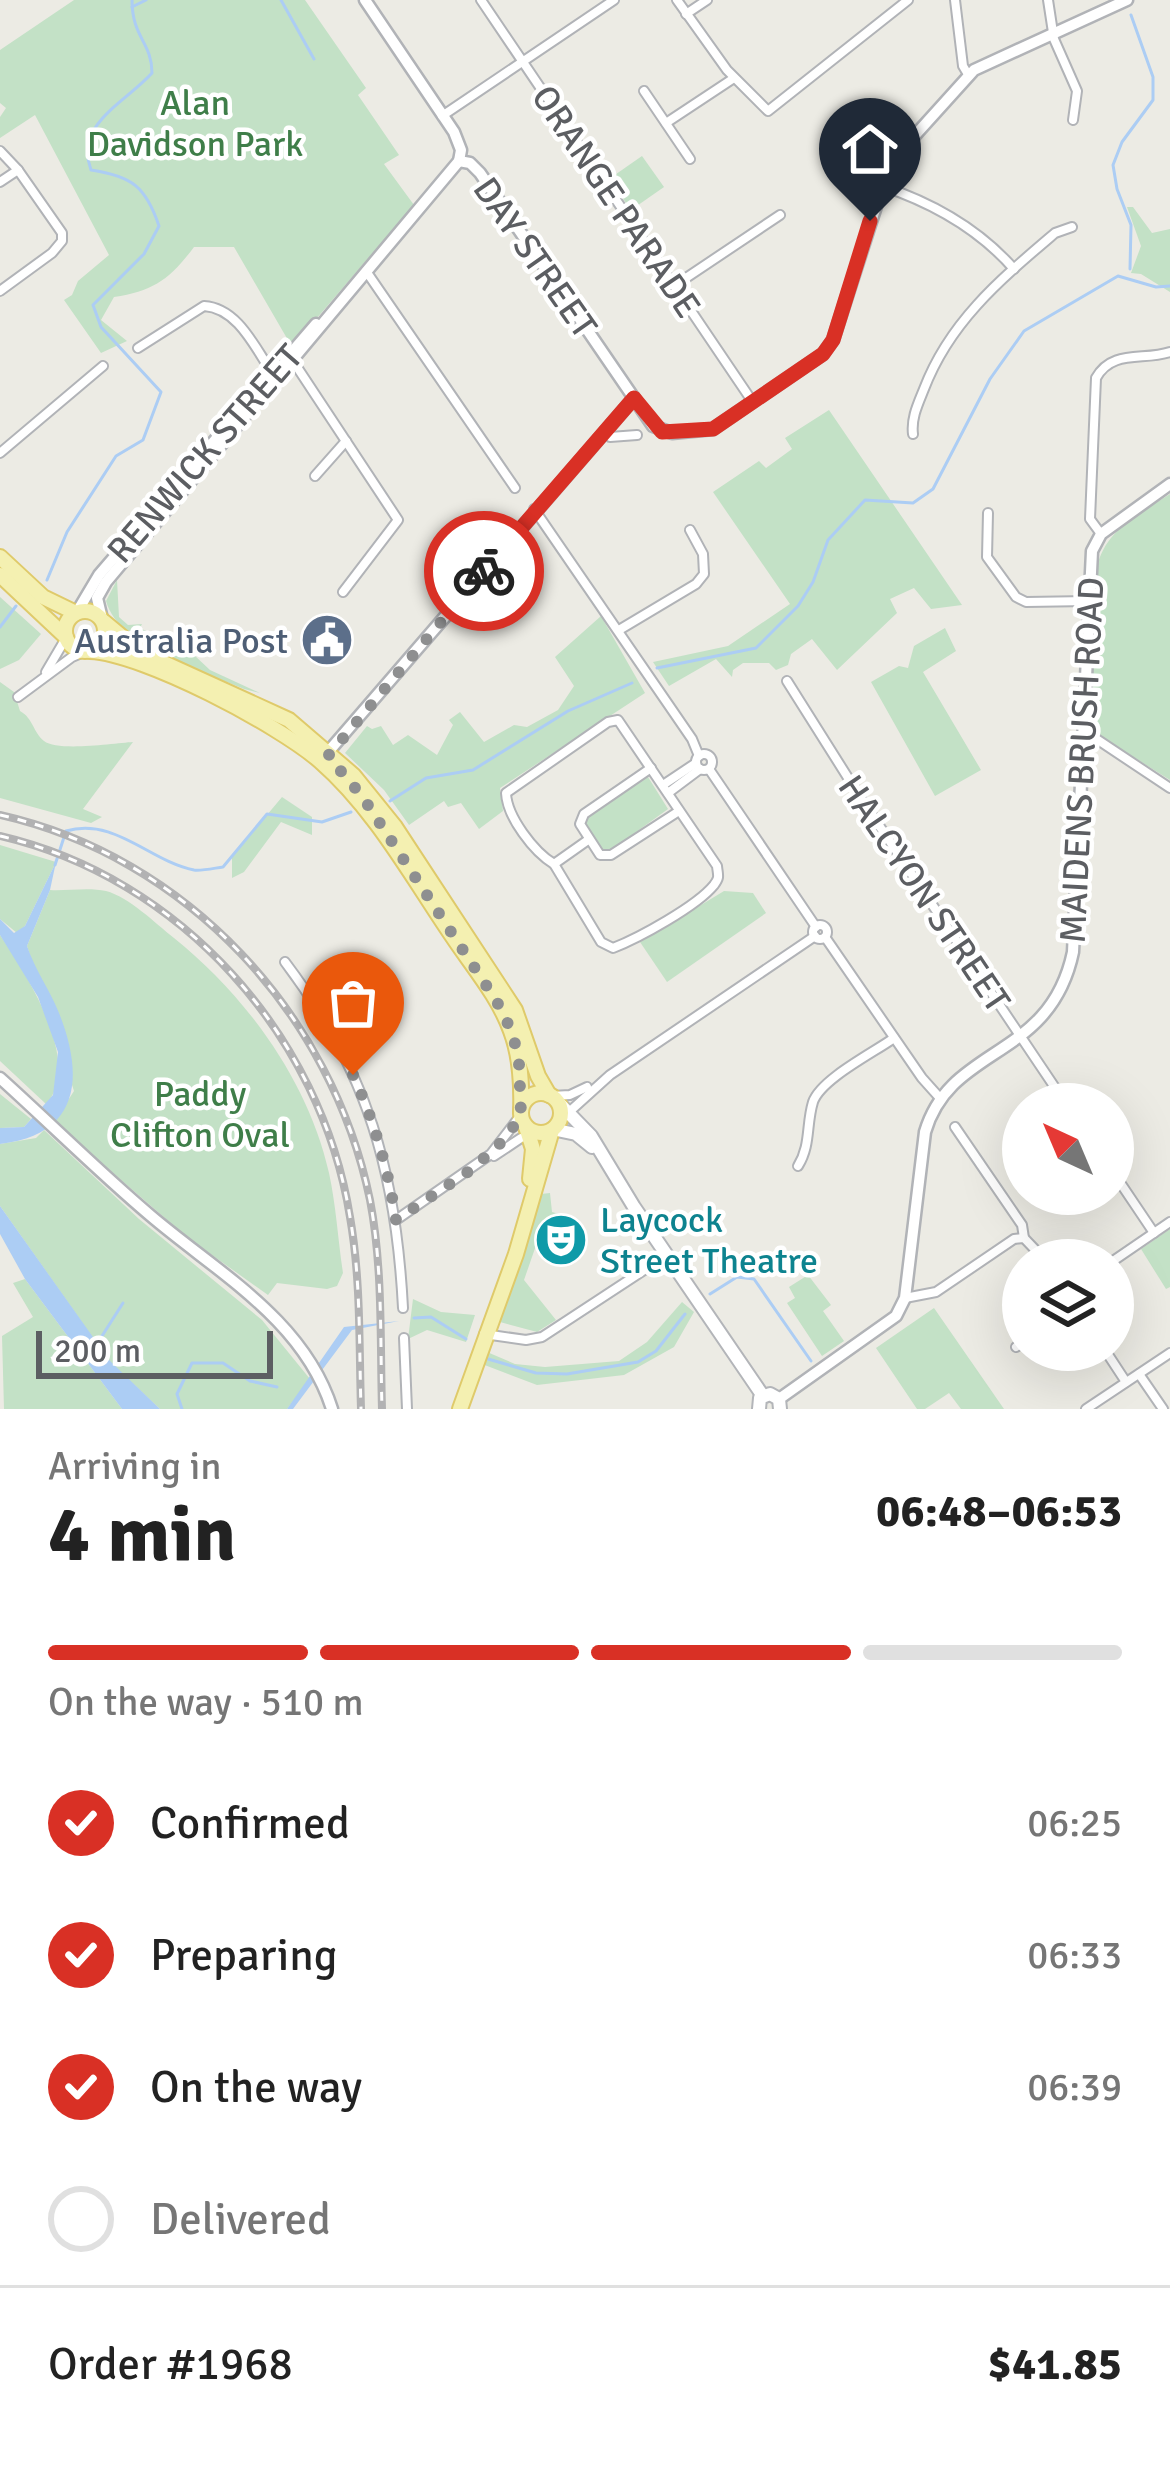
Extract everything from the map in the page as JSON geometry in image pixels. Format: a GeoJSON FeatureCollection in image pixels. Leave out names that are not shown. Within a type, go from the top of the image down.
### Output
{"type":"FeatureCollection","features":[{"type":"Feature","properties":{"kind":"main road"},"geometry":{"type":"LineString","coordinates":[[0,556],[46,599],[77,612],[89,610],[136,650],[273,711],[329,751],[395,827],[508,999],[525,1032],[544,1117],[516,1254],[484,1334]]}},
{"type":"Feature","properties":{"kind":"main road"},"geometry":{"type":"LineString","coordinates":[[0,575],[74,648],[119,655],[260,719],[323,764],[374,820]]}},
{"type":"Feature","properties":{"kind":"main road"},"geometry":{"type":"LineString","coordinates":[[66,637],[67,622],[77,612]]}},
{"type":"Feature","properties":{"kind":"main road"},"geometry":{"type":"LineString","coordinates":[[88,651],[104,638],[103,621]]}},
{"type":"Feature","properties":{"kind":"main road"},"geometry":{"type":"LineString","coordinates":[[329,751],[329,760],[362,796],[505,1015],[519,1064],[544,1117],[597,1151]]}},
{"type":"Feature","properties":{"kind":"main road"},"geometry":{"type":"LineString","coordinates":[[544,1117],[591,1136],[761,1402],[770,1394],[779,1404]]}},
{"type":"Feature","properties":{"kind":"main road"},"geometry":{"type":"LineString","coordinates":[[460,1409],[544,1117]]}},
{"type":"Feature","properties":{"kind":"street","name":"DAY STREET"},"geometry":{"type":"LineString","coordinates":[[364,0],[459,142],[459,161],[470,163],[480,173],[653,426],[673,434],[713,429],[829,349],[890,164],[969,76],[980,66],[1127,0]]}},
{"type":"Feature","properties":{"kind":"street","name":"ORANGE PARADE"},"geometry":{"type":"LineString","coordinates":[[481,0],[753,402]]}},
{"type":"Feature","properties":{"kind":"street"},"geometry":{"type":"LineString","coordinates":[[442,116],[614,0]]}},
{"type":"Feature","properties":{"kind":"street"},"geometry":{"type":"LineString","coordinates":[[677,0],[734,78],[768,111],[908,0]]}},
{"type":"Feature","properties":{"kind":"street"},"geometry":{"type":"LineString","coordinates":[[686,14],[707,0]]}},
{"type":"Feature","properties":{"kind":"street"},"geometry":{"type":"LineString","coordinates":[[956,0],[963,66],[969,76]]}},
{"type":"Feature","properties":{"kind":"street"},"geometry":{"type":"LineString","coordinates":[[1048,0],[1054,33],[1077,91],[1073,120]]}},
{"type":"Feature","properties":{"kind":"street"},"geometry":{"type":"LineString","coordinates":[[666,124],[734,78]]}},
{"type":"Feature","properties":{"kind":"street"},"geometry":{"type":"LineString","coordinates":[[644,91],[689,159]]}},
{"type":"Feature","properties":{"kind":"street"},"geometry":{"type":"LineString","coordinates":[[0,152],[62,233],[52,253],[0,291]]}},
{"type":"Feature","properties":{"kind":"street","name":"RENWICK STREET"},"geometry":{"type":"LineString","coordinates":[[77,612],[108,565],[459,161]]}},
{"type":"Feature","properties":{"kind":"street"},"geometry":{"type":"LineString","coordinates":[[0,182],[18,170]]}},
{"type":"Feature","properties":{"kind":"street"},"geometry":{"type":"LineString","coordinates":[[881,185],[936,207],[983,238],[1014,269]]}},
{"type":"Feature","properties":{"kind":"street"},"geometry":{"type":"LineString","coordinates":[[674,286],[780,214]]}},
{"type":"Feature","properties":{"kind":"street"},"geometry":{"type":"LineString","coordinates":[[913,434],[912,422],[925,385],[954,331],[980,298],[1055,233],[1072,227]]}},
{"type":"Feature","properties":{"kind":"street"},"geometry":{"type":"LineString","coordinates":[[365,271],[515,488]]}},
{"type":"Feature","properties":{"kind":"street"},"geometry":{"type":"LineString","coordinates":[[138,348],[205,305],[217,307],[230,312],[275,376]]}},
{"type":"Feature","properties":{"kind":"street"},"geometry":{"type":"LineString","coordinates":[[1101,533],[1090,519],[1096,378],[1103,366],[1119,358],[1170,352]]}},
{"type":"Feature","properties":{"kind":"street"},"geometry":{"type":"LineString","coordinates":[[291,358],[398,520],[343,592]]}},
{"type":"Feature","properties":{"kind":"street"},"geometry":{"type":"LineString","coordinates":[[0,453],[103,366]]}},
{"type":"Feature","properties":{"kind":"street","name":"RENWICK STREET"},"geometry":{"type":"LineString","coordinates":[[103,621],[99,592],[275,376]]}},
{"type":"Feature","properties":{"kind":"street"},"geometry":{"type":"LineString","coordinates":[[329,751],[634,398]]}},
{"type":"Feature","properties":{"kind":"street"},"geometry":{"type":"LineString","coordinates":[[152,515],[206,464],[238,414]]}},
{"type":"Feature","properties":{"kind":"street"},"geometry":{"type":"LineString","coordinates":[[604,429],[610,437],[638,435]]}},
{"type":"Feature","properties":{"kind":"street"},"geometry":{"type":"LineString","coordinates":[[315,476],[346,440]]}},
{"type":"Feature","properties":{"kind":"street","name":"MAIDENS BRUSH ROAD"},"geometry":{"type":"LineString","coordinates":[[939,1097],[1021,1037],[1057,1002],[1067,981],[1073,952],[1092,551],[1101,533],[1170,484]]}},
{"type":"Feature","properties":{"kind":"street"},"geometry":{"type":"LineString","coordinates":[[534,509],[692,740],[701,764],[939,1097],[925,1132],[905,1298],[889,1324],[779,1404]]}},
{"type":"Feature","properties":{"kind":"street"},"geometry":{"type":"LineString","coordinates":[[988,513],[986,553],[1016,597],[1026,602],[1088,601]]}},
{"type":"Feature","properties":{"kind":"street"},"geometry":{"type":"LineString","coordinates":[[619,630],[696,584],[704,574],[703,554],[690,530]]}},
{"type":"Feature","properties":{"kind":"street"},"geometry":{"type":"LineString","coordinates":[[108,565],[136,545]]}},
{"type":"Feature","properties":{"kind":"street"},"geometry":{"type":"LineString","coordinates":[[39,683],[66,637]]}},
{"type":"Feature","properties":{"kind":"street"},"geometry":{"type":"LineString","coordinates":[[18,697],[72,657],[88,651]]}},
{"type":"Feature","properties":{"kind":"street","name":"HALCYON STREET"},"geometry":{"type":"LineString","coordinates":[[787,681],[1052,1083]]}},
{"type":"Feature","properties":{"kind":"street"},"geometry":{"type":"LineString","coordinates":[[618,720],[651,768],[717,866],[718,878],[671,916],[613,948],[601,942],[554,864],[541,856],[506,805],[506,793],[608,722],[618,720]]}},
{"type":"Feature","properties":{"kind":"street"},"geometry":{"type":"LineString","coordinates":[[1082,729],[1170,788]]}},
{"type":"Feature","properties":{"kind":"street"},"geometry":{"type":"LineString","coordinates":[[665,789],[701,764]]}},
{"type":"Feature","properties":{"kind":"street"},"geometry":{"type":"LineString","coordinates":[[651,768],[584,814],[580,824],[588,840],[600,855],[611,855],[679,811]]}},
{"type":"Feature","properties":{"kind":"street"},"geometry":{"type":"LineString","coordinates":[[554,864],[588,840]]}},
{"type":"Feature","properties":{"kind":"street"},"geometry":{"type":"LineString","coordinates":[[477,1165],[502,1142],[610,1075],[818,933]]}},
{"type":"Feature","properties":{"kind":"street"},"geometry":{"type":"LineString","coordinates":[[285,962],[315,1002],[370,1113],[388,1170],[403,1308]]}},
{"type":"Feature","properties":{"kind":"street"},"geometry":{"type":"LineString","coordinates":[[798,1166],[807,1151],[813,1102],[822,1087],[894,1038]]}},
{"type":"Feature","properties":{"kind":"street"},"geometry":{"type":"LineString","coordinates":[[396,1220],[504,1150],[575,1093],[610,1075]]}},
{"type":"Feature","properties":{"kind":"street"},"geometry":{"type":"LineString","coordinates":[[0,1078],[151,1216],[278,1319],[314,1364],[332,1409]]}},
{"type":"Feature","properties":{"kind":"street"},"geometry":{"type":"LineString","coordinates":[[905,1298],[936,1292],[1014,1239],[1024,1238],[1022,1225],[955,1127]]}},
{"type":"Feature","properties":{"kind":"street"},"geometry":{"type":"LineString","coordinates":[[504,1150],[523,1154],[532,1169]]}},
{"type":"Feature","properties":{"kind":"street"},"geometry":{"type":"LineString","coordinates":[[1134,1203],[1154,1233]]}},
{"type":"Feature","properties":{"kind":"street"},"geometry":{"type":"LineString","coordinates":[[1134,1247],[1170,1222]]}},
{"type":"Feature","properties":{"kind":"street"},"geometry":{"type":"LineString","coordinates":[[484,1334],[526,1340],[542,1337],[667,1255]]}},
{"type":"Feature","properties":{"kind":"street"},"geometry":{"type":"LineString","coordinates":[[404,1338],[406,1409]]}},
{"type":"Feature","properties":{"kind":"street"},"geometry":{"type":"LineString","coordinates":[[1085,1409],[1170,1353]]}},
{"type":"Feature","properties":{"kind":"street"},"geometry":{"type":"LineString","coordinates":[[1119,1371],[1126,1382]]}},
{"type":"Feature","properties":{"kind":"street"},"geometry":{"type":"LineString","coordinates":[[1139,1374],[1163,1409]]}},
{"type":"Feature","properties":{"kind":"green space","name":"Alan Davidson Park"},"geometry":{"type":"Polygon","coordinates":[[[74,0],[305,0],[366,88],[358,95],[399,155],[384,164],[414,205],[292,347],[234,247],[194,247],[160,282],[114,297],[101,320],[127,341],[101,353],[64,300],[109,255],[35,115],[0,138],[0,117],[6,108],[0,103],[0,50],[74,0]]]}},
{"type":"Feature","properties":{"kind":"green space"},"geometry":{"type":"Polygon","coordinates":[[[642,156],[664,187],[631,210],[609,179],[642,156]]]}},
{"type":"Feature","properties":{"kind":"green space"},"geometry":{"type":"Polygon","coordinates":[[[1127,207],[1133,207],[1152,233],[1170,229],[1170,292],[1131,273],[1141,246],[1127,207]]]}},
{"type":"Feature","properties":{"kind":"green space"},"geometry":{"type":"Polygon","coordinates":[[[829,410],[962,605],[931,609],[914,588],[890,599],[897,613],[837,670],[812,639],[791,654],[788,665],[776,670],[769,663],[743,663],[732,677],[716,659],[669,686],[653,662],[728,646],[790,604],[713,492],[759,461],[766,468],[792,449],[785,438],[829,410]]]}},
{"type":"Feature","properties":{"kind":"green space"},"geometry":{"type":"Polygon","coordinates":[[[1170,494],[1170,780],[1095,733],[1087,719],[1098,563],[1118,531],[1170,494]]]}},
{"type":"Feature","properties":{"kind":"green space"},"geometry":{"type":"Polygon","coordinates":[[[117,580],[119,617],[128,625],[142,624],[140,628],[194,655],[210,670],[260,693],[164,656],[127,632],[106,601],[117,580]]]}},
{"type":"Feature","properties":{"kind":"green space"},"geometry":{"type":"Polygon","coordinates":[[[0,597],[41,634],[19,660],[0,669],[0,597]]]}},
{"type":"Feature","properties":{"kind":"green space"},"geometry":{"type":"Polygon","coordinates":[[[601,616],[645,693],[500,788],[503,811],[479,829],[461,803],[448,807],[444,801],[409,825],[384,790],[345,753],[367,726],[381,726],[393,745],[408,735],[437,755],[453,725],[449,720],[460,712],[484,742],[514,725],[527,727],[558,710],[574,686],[555,657],[601,616]]]}},
{"type":"Feature","properties":{"kind":"green space"},"geometry":{"type":"Polygon","coordinates":[[[945,628],[956,651],[923,672],[981,770],[935,796],[871,682],[899,666],[908,668],[914,646],[945,628]]]}},
{"type":"Feature","properties":{"kind":"green space"},"geometry":{"type":"Polygon","coordinates":[[[0,682],[14,692],[20,711],[44,741],[74,746],[133,742],[83,809],[102,817],[91,823],[0,798],[0,682]]]}},
{"type":"Feature","properties":{"kind":"green space"},"geometry":{"type":"Polygon","coordinates":[[[648,777],[668,809],[610,851],[599,849],[584,827],[587,816],[648,777]]]}},
{"type":"Feature","properties":{"kind":"green space"},"geometry":{"type":"Polygon","coordinates":[[[282,797],[312,817],[312,835],[281,822],[244,872],[232,878],[232,857],[282,797]]]}},
{"type":"Feature","properties":{"kind":"green space"},"geometry":{"type":"Polygon","coordinates":[[[0,845],[56,862],[25,926],[17,933],[0,919],[0,845]]]}},
{"type":"Feature","properties":{"kind":"green space","name":"Paddy Clifton Oval"},"geometry":{"type":"Polygon","coordinates":[[[50,890],[106,891],[133,905],[226,986],[271,1042],[306,1105],[329,1173],[343,1273],[337,1286],[277,1283],[268,1295],[188,1238],[54,1122],[74,1091],[27,946],[50,890]]]}},
{"type":"Feature","properties":{"kind":"green space"},"geometry":{"type":"Polygon","coordinates":[[[724,891],[753,893],[766,913],[667,982],[640,942],[724,891]]]}},
{"type":"Feature","properties":{"kind":"green space"},"geometry":{"type":"Polygon","coordinates":[[[0,935],[36,994],[55,1042],[56,1086],[46,1104],[0,1061],[0,935]]]}},
{"type":"Feature","properties":{"kind":"green space"},"geometry":{"type":"Polygon","coordinates":[[[0,1094],[31,1119],[24,1127],[0,1128],[0,1094]]]}},
{"type":"Feature","properties":{"kind":"green space"},"geometry":{"type":"Polygon","coordinates":[[[44,1130],[139,1219],[262,1320],[310,1379],[287,1409],[160,1409],[110,1362],[0,1206],[0,1144],[36,1138],[44,1130]]]}},
{"type":"Feature","properties":{"kind":"green space"},"geometry":{"type":"Polygon","coordinates":[[[550,1193],[552,1212],[566,1216],[540,1234],[524,1280],[556,1320],[537,1332],[500,1322],[541,1194],[550,1193]]]}},
{"type":"Feature","properties":{"kind":"green space"},"geometry":{"type":"Polygon","coordinates":[[[1170,1229],[1170,1287],[1166,1289],[1141,1249],[1170,1229]]]}},
{"type":"Feature","properties":{"kind":"green space"},"geometry":{"type":"Polygon","coordinates":[[[808,1275],[831,1305],[823,1311],[844,1341],[822,1356],[787,1303],[795,1298],[789,1287],[808,1275]]]}},
{"type":"Feature","properties":{"kind":"green space"},"geometry":{"type":"Polygon","coordinates":[[[25,1279],[122,1409],[4,1409],[2,1336],[33,1317],[13,1283],[25,1279]]]}},
{"type":"Feature","properties":{"kind":"green space"},"geometry":{"type":"Polygon","coordinates":[[[413,1299],[441,1312],[475,1315],[466,1342],[427,1330],[408,1339],[413,1299]]]}},
{"type":"Feature","properties":{"kind":"green space"},"geometry":{"type":"Polygon","coordinates":[[[682,1302],[694,1312],[674,1347],[624,1375],[537,1385],[482,1364],[487,1352],[515,1364],[545,1367],[619,1361],[647,1342],[682,1302]]]}},
{"type":"Feature","properties":{"kind":"green space"},"geometry":{"type":"Polygon","coordinates":[[[934,1308],[1004,1409],[961,1409],[949,1393],[917,1409],[876,1348],[934,1308]]]}},
{"type":"Feature","properties":{"kind":"water"},"geometry":{"type":"Polygon","coordinates":[[[56,862],[27,946],[67,1037],[73,1081],[60,1116],[46,1129],[0,1144],[0,1128],[24,1127],[53,1095],[58,1052],[38,997],[0,935],[0,919],[14,933],[25,926],[56,862]]]}},
{"type":"Feature","properties":{"kind":"water"},"geometry":{"type":"Polygon","coordinates":[[[0,1206],[110,1361],[160,1409],[122,1409],[25,1279],[0,1234],[0,1206]]]}},
{"type":"Feature","properties":{"kind":"water"},"geometry":{"type":"Polygon","coordinates":[[[399,1321],[352,1330],[293,1409],[287,1409],[344,1327],[399,1321]]]}},
{"type":"Feature","properties":{"kind":"waterway"},"geometry":{"type":"LineString","coordinates":[[47,580],[67,532],[116,456],[143,440],[161,392],[101,327],[93,305],[144,254],[159,226],[143,193],[127,180],[91,170],[88,154],[90,140],[105,115],[152,73],[132,0]]}},
{"type":"Feature","properties":{"kind":"waterway"},"geometry":{"type":"LineString","coordinates":[[132,7],[146,0]]}},
{"type":"Feature","properties":{"kind":"waterway"},"geometry":{"type":"LineString","coordinates":[[281,0],[314,59]]}},
{"type":"Feature","properties":{"kind":"waterway"},"geometry":{"type":"LineString","coordinates":[[1130,269],[1131,225],[1113,165],[1122,142],[1153,100],[1153,77],[1131,15]]}},
{"type":"Feature","properties":{"kind":"waterway"},"geometry":{"type":"LineString","coordinates":[[657,668],[756,648],[798,606],[813,582],[828,540],[865,500],[913,503],[933,489],[990,379],[1024,331],[1118,276],[1156,287],[1170,286]]}},
{"type":"Feature","properties":{"kind":"waterway"},"geometry":{"type":"LineString","coordinates":[[0,627],[16,606]]}},
{"type":"Feature","properties":{"kind":"waterway"},"geometry":{"type":"LineString","coordinates":[[390,801],[426,778],[473,770],[568,711],[632,683]]}},
{"type":"Feature","properties":{"kind":"waterway"},"geometry":{"type":"LineString","coordinates":[[55,865],[66,831],[84,828],[116,835],[194,870],[223,867],[267,814],[322,822],[351,812]]}},
{"type":"Feature","properties":{"kind":"waterway"},"geometry":{"type":"LineString","coordinates":[[710,1294],[737,1277],[754,1279],[811,1361]]}},
{"type":"Feature","properties":{"kind":"waterway"},"geometry":{"type":"LineString","coordinates":[[95,1347],[123,1303]]}},
{"type":"Feature","properties":{"kind":"waterway"},"geometry":{"type":"LineString","coordinates":[[488,1359],[536,1373],[567,1374],[638,1362],[656,1351],[685,1314]]}},
{"type":"Feature","properties":{"kind":"waterway"},"geometry":{"type":"LineString","coordinates":[[414,1318],[431,1317],[466,1339]]}},
{"type":"Feature","properties":{"kind":"waterway"},"geometry":{"type":"LineString","coordinates":[[182,1409],[177,1394],[192,1363],[223,1363],[250,1381],[277,1387]]}},
{"type":"Feature","properties":{"kind":"railway"},"geometry":{"type":"LineString","coordinates":[[0,815],[68,836],[131,867],[189,906],[241,954],[286,1008],[322,1067],[351,1132],[370,1200],[379,1278],[382,1409]]}},
{"type":"Feature","properties":{"kind":"railway"},"geometry":{"type":"LineString","coordinates":[[0,836],[66,857],[127,888],[183,927],[232,974],[274,1028],[309,1087],[334,1150],[350,1217],[358,1289],[361,1409]]}},
{"type":"Feature","properties":{"kind":"way so far"},"geometry":{"type":"LineString","coordinates":[[353,1075],[388,1170],[396,1220],[491,1154],[521,1114],[519,1064],[505,1015],[362,796],[328,756],[484,571]]}},
{"type":"Feature","properties":{"kind":"place","name":"Australia Post"},"geometry":{"type":"Point","coordinates":[327,640]}},
{"type":"Feature","properties":{"kind":"place","name":"Laycock Street Theatre"},"geometry":{"type":"Point","coordinates":[561,1240]}},
{"type":"Feature","properties":{"kind":"route"},"geometry":{"type":"LineString","coordinates":[[484,571],[634,398],[662,432],[703,432],[829,349],[870,221]]}}]}
